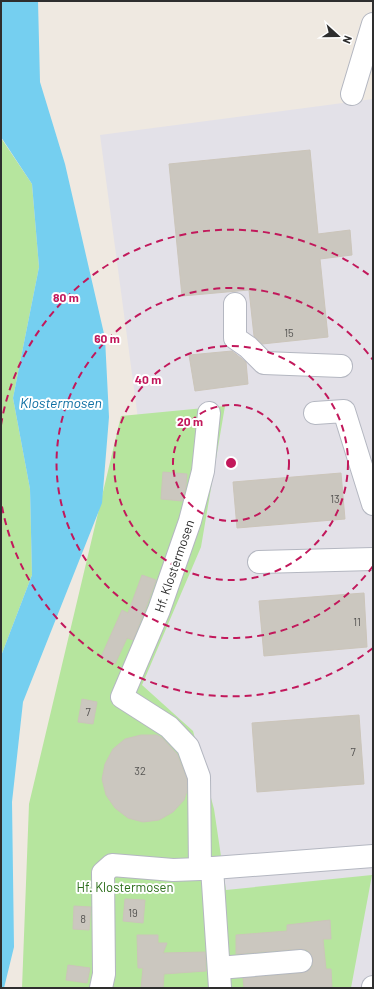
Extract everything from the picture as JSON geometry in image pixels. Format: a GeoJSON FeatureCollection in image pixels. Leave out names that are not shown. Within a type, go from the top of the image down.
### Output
{"type":"FeatureCollection","features":[{"type":"Feature","properties":{"kind":"street"},"geometry":{"type":"LineString","coordinates":[[352,94],[373,24]]}},
{"type":"Feature","properties":{"kind":"street"},"geometry":{"type":"LineString","coordinates":[[235,304],[235,338],[248,347],[264,363],[341,366]]}},
{"type":"Feature","properties":{"kind":"street"},"geometry":{"type":"LineString","coordinates":[[315,413],[344,410],[373,504]]}},
{"type":"Feature","properties":{"kind":"street","name":"Hf. Klostermosen"},"geometry":{"type":"LineString","coordinates":[[209,413],[203,471],[190,521],[159,610],[122,697],[169,727],[188,746],[199,777],[206,868],[220,978],[301,961]]}},
{"type":"Feature","properties":{"kind":"street"},"geometry":{"type":"LineString","coordinates":[[259,562],[373,559]]}},
{"type":"Feature","properties":{"kind":"street"},"geometry":{"type":"LineString","coordinates":[[101,988],[104,974],[103,873],[112,865],[173,870],[373,856]]}},
{"type":"Feature","properties":{"kind":"shaded area"},"geometry":{"type":"Polygon","coordinates":[[[373,99],[373,988],[31,988],[143,456],[100,135],[373,99]]]}},
{"type":"Feature","properties":{"kind":"green space"},"geometry":{"type":"Polygon","coordinates":[[[1,138],[32,184],[39,267],[13,398],[30,489],[32,575],[1,656],[1,138]]]}},
{"type":"Feature","properties":{"kind":"green space","name":"Hf. Klostermosen"},"geometry":{"type":"Polygon","coordinates":[[[225,406],[201,547],[142,685],[193,731],[214,809],[226,890],[372,875],[351,988],[22,988],[29,804],[121,416],[225,406]]]}},
{"type":"Feature","properties":{"kind":"water","name":"Klostermosen"},"geometry":{"type":"Polygon","coordinates":[[[1,1],[38,1],[40,82],[65,164],[105,338],[109,417],[102,503],[23,702],[12,802],[14,947],[4,988],[1,988],[1,656],[32,575],[30,489],[13,398],[39,267],[32,184],[1,137],[1,1]]]}},
{"type":"Feature","properties":{"kind":"building"},"geometry":{"type":"Polygon","coordinates":[[[310,150],[318,234],[350,230],[352,255],[320,259],[328,337],[262,344],[254,336],[249,290],[182,296],[169,164],[310,150]]]}},
{"type":"Feature","properties":{"kind":"building"},"geometry":{"type":"Polygon","coordinates":[[[232,351],[246,362],[248,384],[195,391],[189,355],[232,351]]]}},
{"type":"Feature","properties":{"kind":"building"},"geometry":{"type":"Polygon","coordinates":[[[163,472],[187,474],[186,486],[182,501],[161,499],[163,472]]]}},
{"type":"Feature","properties":{"kind":"building"},"geometry":{"type":"Polygon","coordinates":[[[341,473],[345,519],[237,528],[233,482],[341,473]]]}},
{"type":"Feature","properties":{"kind":"building"},"geometry":{"type":"Polygon","coordinates":[[[142,575],[156,580],[133,640],[127,638],[115,664],[101,657],[122,610],[128,613],[142,575]]]}},
{"type":"Feature","properties":{"kind":"building"},"geometry":{"type":"Polygon","coordinates":[[[364,593],[367,647],[264,656],[259,601],[364,593]]]}},
{"type":"Feature","properties":{"kind":"building"},"geometry":{"type":"Polygon","coordinates":[[[82,699],[97,702],[93,724],[78,722],[82,699]]]}},
{"type":"Feature","properties":{"kind":"building"},"geometry":{"type":"Polygon","coordinates":[[[359,715],[364,784],[257,792],[252,723],[359,715]]]}},
{"type":"Feature","properties":{"kind":"building"},"geometry":{"type":"Polygon","coordinates":[[[141,735],[157,735],[162,738],[177,754],[187,779],[187,791],[184,800],[173,812],[159,820],[143,822],[128,818],[115,808],[106,795],[102,779],[105,764],[113,749],[125,739],[141,735]]]}},
{"type":"Feature","properties":{"kind":"building"},"geometry":{"type":"Polygon","coordinates":[[[125,899],[145,900],[143,923],[123,921],[125,899]]]}},
{"type":"Feature","properties":{"kind":"building"},"geometry":{"type":"Polygon","coordinates":[[[74,906],[91,907],[89,930],[73,929],[74,906]]]}},
{"type":"Feature","properties":{"kind":"building"},"geometry":{"type":"Polygon","coordinates":[[[330,920],[331,939],[323,939],[326,969],[331,969],[332,988],[244,988],[243,978],[302,973],[308,971],[312,967],[313,960],[311,954],[307,950],[300,949],[236,954],[236,935],[287,931],[287,925],[330,920]]]}},
{"type":"Feature","properties":{"kind":"building"},"geometry":{"type":"Polygon","coordinates":[[[137,935],[158,935],[158,943],[167,943],[163,953],[205,952],[206,971],[164,974],[163,988],[141,988],[143,968],[138,968],[137,935]]]}},
{"type":"Feature","properties":{"kind":"building"},"geometry":{"type":"Polygon","coordinates":[[[68,965],[90,968],[87,983],[66,980],[68,965]]]}}]}
